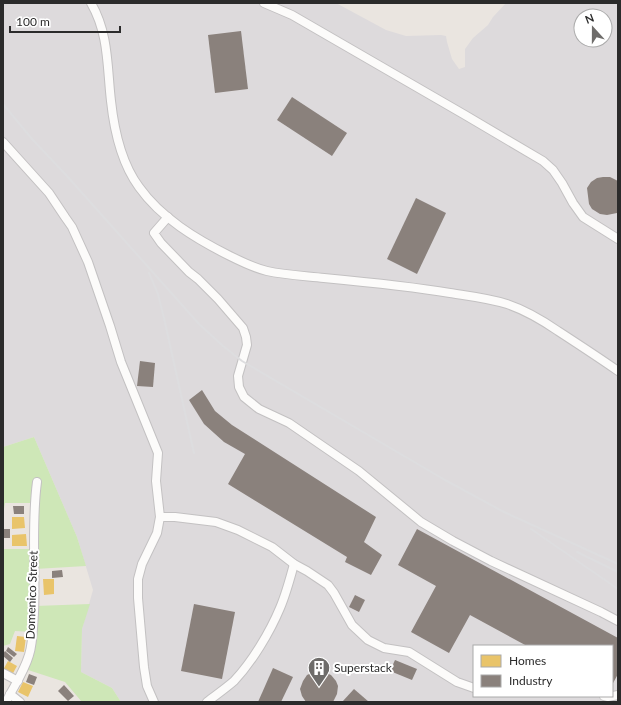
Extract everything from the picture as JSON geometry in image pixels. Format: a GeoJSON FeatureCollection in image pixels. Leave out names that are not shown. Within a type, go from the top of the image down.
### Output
{"type":"FeatureCollection","features":[{"type":"Feature","properties":{"kind":"street"},"geometry":{"type":"LineString","coordinates":[[91,3],[102,27],[106,48],[111,103],[117,137],[124,158],[138,186],[159,210],[189,233],[244,263],[267,271],[419,288],[482,298],[507,304],[546,323],[618,371]]}},
{"type":"Feature","properties":{"kind":"street"},"geometry":{"type":"LineString","coordinates":[[264,3],[292,16],[543,161],[553,170],[583,217],[618,239]]}},
{"type":"Feature","properties":{"kind":"street"},"geometry":{"type":"LineString","coordinates":[[3,142],[48,193],[72,227],[88,262],[121,362],[158,453],[156,481],[160,517],[157,533],[142,564],[138,579],[138,598],[144,667],[147,686],[154,702]]}},
{"type":"Feature","properties":{"kind":"street"},"geometry":{"type":"LineString","coordinates":[[168,217],[154,233],[161,243],[218,299],[243,328],[247,345],[238,376],[239,387],[244,397],[259,409],[289,423],[359,471],[422,522],[453,541],[491,561],[601,612],[618,622]]}},
{"type":"Feature","properties":{"kind":"street","name":"Domenico Street"},"geometry":{"type":"LineString","coordinates":[[8,698],[18,682],[30,654],[34,598],[33,523],[37,482]]}},
{"type":"Feature","properties":{"kind":"street"},"geometry":{"type":"LineString","coordinates":[[160,517],[175,517],[216,522],[238,530],[272,547],[294,564],[328,585],[352,625],[368,640],[384,648],[409,652],[457,682],[473,688]]}},
{"type":"Feature","properties":{"kind":"street"},"geometry":{"type":"LineString","coordinates":[[207,702],[233,681],[251,661],[280,608],[289,584],[294,564]]}},
{"type":"Feature","properties":{"kind":"street"},"geometry":{"type":"LineString","coordinates":[[3,673],[18,682]]}},
{"type":"Feature","properties":{"kind":"street"},"geometry":{"type":"LineString","coordinates":[[8,698],[20,702]]}},
{"type":"Feature","properties":{"kind":"shaded area"},"geometry":{"type":"Polygon","coordinates":[[[3,3],[336,3],[386,30],[406,36],[446,36],[452,59],[459,69],[465,67],[465,49],[473,38],[488,25],[506,3],[618,3],[618,702],[121,702],[112,688],[81,672],[82,629],[93,590],[77,537],[34,437],[3,447],[3,3]]]}},
{"type":"Feature","properties":{"kind":"green space"},"geometry":{"type":"Polygon","coordinates":[[[34,437],[77,537],[86,566],[35,569],[35,606],[90,604],[82,629],[81,672],[112,688],[121,702],[82,702],[65,682],[25,669],[33,632],[15,631],[10,644],[3,646],[3,549],[34,549],[35,503],[5,503],[3,514],[3,447],[34,437]]]}},
{"type":"Feature","properties":{"kind":"building: Homes"},"geometry":{"type":"Polygon","coordinates":[[[12,517],[24,517],[25,528],[12,529],[12,517]]]}},
{"type":"Feature","properties":{"kind":"building: Homes"},"geometry":{"type":"Polygon","coordinates":[[[26,534],[27,546],[12,546],[12,535],[26,534]]]}},
{"type":"Feature","properties":{"kind":"building: Homes"},"geometry":{"type":"Polygon","coordinates":[[[43,579],[54,579],[54,594],[44,595],[43,579]]]}},
{"type":"Feature","properties":{"kind":"building: Homes"},"geometry":{"type":"Polygon","coordinates":[[[17,636],[26,637],[24,652],[15,651],[17,636]]]}},
{"type":"Feature","properties":{"kind":"building: Homes"},"geometry":{"type":"Polygon","coordinates":[[[8,661],[17,666],[12,675],[3,670],[8,661]]]}},
{"type":"Feature","properties":{"kind":"building: Homes"},"geometry":{"type":"Polygon","coordinates":[[[23,682],[33,686],[28,697],[18,692],[23,682]]]}},
{"type":"Feature","properties":{"kind":"building: Industry"},"geometry":{"type":"Polygon","coordinates":[[[241,31],[248,89],[215,93],[208,35],[241,31]]]}},
{"type":"Feature","properties":{"kind":"building: Industry"},"geometry":{"type":"Polygon","coordinates":[[[292,97],[347,133],[332,156],[277,120],[292,97]]]}},
{"type":"Feature","properties":{"kind":"building: Industry"},"geometry":{"type":"Polygon","coordinates":[[[610,177],[618,181],[618,213],[607,215],[600,214],[592,209],[589,204],[587,188],[591,182],[597,178],[610,177]]]}},
{"type":"Feature","properties":{"kind":"building: Industry"},"geometry":{"type":"Polygon","coordinates":[[[416,198],[446,213],[417,274],[387,259],[416,198]]]}},
{"type":"Feature","properties":{"kind":"building: Industry"},"geometry":{"type":"Polygon","coordinates":[[[140,361],[155,363],[153,387],[137,386],[140,361]]]}},
{"type":"Feature","properties":{"kind":"building: Industry"},"geometry":{"type":"Polygon","coordinates":[[[202,390],[215,411],[232,425],[376,517],[364,542],[382,555],[371,575],[345,562],[347,557],[228,484],[245,454],[224,442],[204,424],[189,400],[202,390]]]}},
{"type":"Feature","properties":{"kind":"building: Industry"},"geometry":{"type":"Polygon","coordinates":[[[13,506],[24,506],[24,514],[14,514],[13,506]]]}},
{"type":"Feature","properties":{"kind":"building: Industry"},"geometry":{"type":"Polygon","coordinates":[[[3,529],[10,529],[10,538],[3,538],[3,529]]]}},
{"type":"Feature","properties":{"kind":"building: Industry"},"geometry":{"type":"Polygon","coordinates":[[[417,529],[618,638],[618,674],[613,683],[613,645],[525,645],[470,615],[449,653],[411,632],[436,586],[398,565],[417,529]]]}},
{"type":"Feature","properties":{"kind":"building: Industry"},"geometry":{"type":"Polygon","coordinates":[[[62,570],[63,577],[52,578],[52,571],[62,570]]]}},
{"type":"Feature","properties":{"kind":"building: Industry"},"geometry":{"type":"Polygon","coordinates":[[[355,595],[365,600],[359,612],[349,607],[355,595]]]}},
{"type":"Feature","properties":{"kind":"building: Industry"},"geometry":{"type":"Polygon","coordinates":[[[194,604],[235,612],[222,679],[181,671],[194,604]]]}},
{"type":"Feature","properties":{"kind":"building: Industry"},"geometry":{"type":"Polygon","coordinates":[[[8,647],[17,654],[14,657],[6,651],[8,647]]]}},
{"type":"Feature","properties":{"kind":"building: Industry"},"geometry":{"type":"Polygon","coordinates":[[[5,651],[13,658],[10,662],[3,656],[5,651]]]}},
{"type":"Feature","properties":{"kind":"building: Industry"},"geometry":{"type":"Polygon","coordinates":[[[395,660],[417,669],[412,680],[390,671],[395,660]]]}},
{"type":"Feature","properties":{"kind":"building: Industry"},"geometry":{"type":"Polygon","coordinates":[[[273,668],[293,677],[281,702],[258,702],[273,668]]]}},
{"type":"Feature","properties":{"kind":"building: Industry","name":"Superstack"},"geometry":{"type":"Polygon","coordinates":[[[316,671],[331,675],[336,681],[338,686],[337,694],[333,702],[306,702],[302,696],[300,689],[303,681],[307,675],[316,671]]]}},
{"type":"Feature","properties":{"kind":"building: Industry"},"geometry":{"type":"Polygon","coordinates":[[[29,674],[37,677],[34,685],[26,682],[29,674]]]}},
{"type":"Feature","properties":{"kind":"building: Industry"},"geometry":{"type":"Polygon","coordinates":[[[64,685],[74,696],[68,701],[58,691],[64,685]]]}},
{"type":"Feature","properties":{"kind":"building: Industry"},"geometry":{"type":"Polygon","coordinates":[[[354,689],[369,702],[342,702],[354,689]]]}},
{"type":"Feature","properties":{"kind":"railway"},"geometry":{"type":"LineString","coordinates":[[3,104],[32,139],[199,324],[242,361],[445,480],[504,512],[618,564]]}},
{"type":"Feature","properties":{"kind":"railway"},"geometry":{"type":"LineString","coordinates":[[149,273],[158,294],[194,453]]}},
{"type":"Feature","properties":{"kind":"railway"},"geometry":{"type":"LineString","coordinates":[[531,529],[618,589]]}},
{"type":"Feature","properties":{"kind":"railway"},"geometry":{"type":"LineString","coordinates":[[577,552],[618,572]]}},
{"type":"Feature","properties":{"kind":"place","name":"Superstack"},"geometry":{"type":"Point","coordinates":[319,688]}}]}
